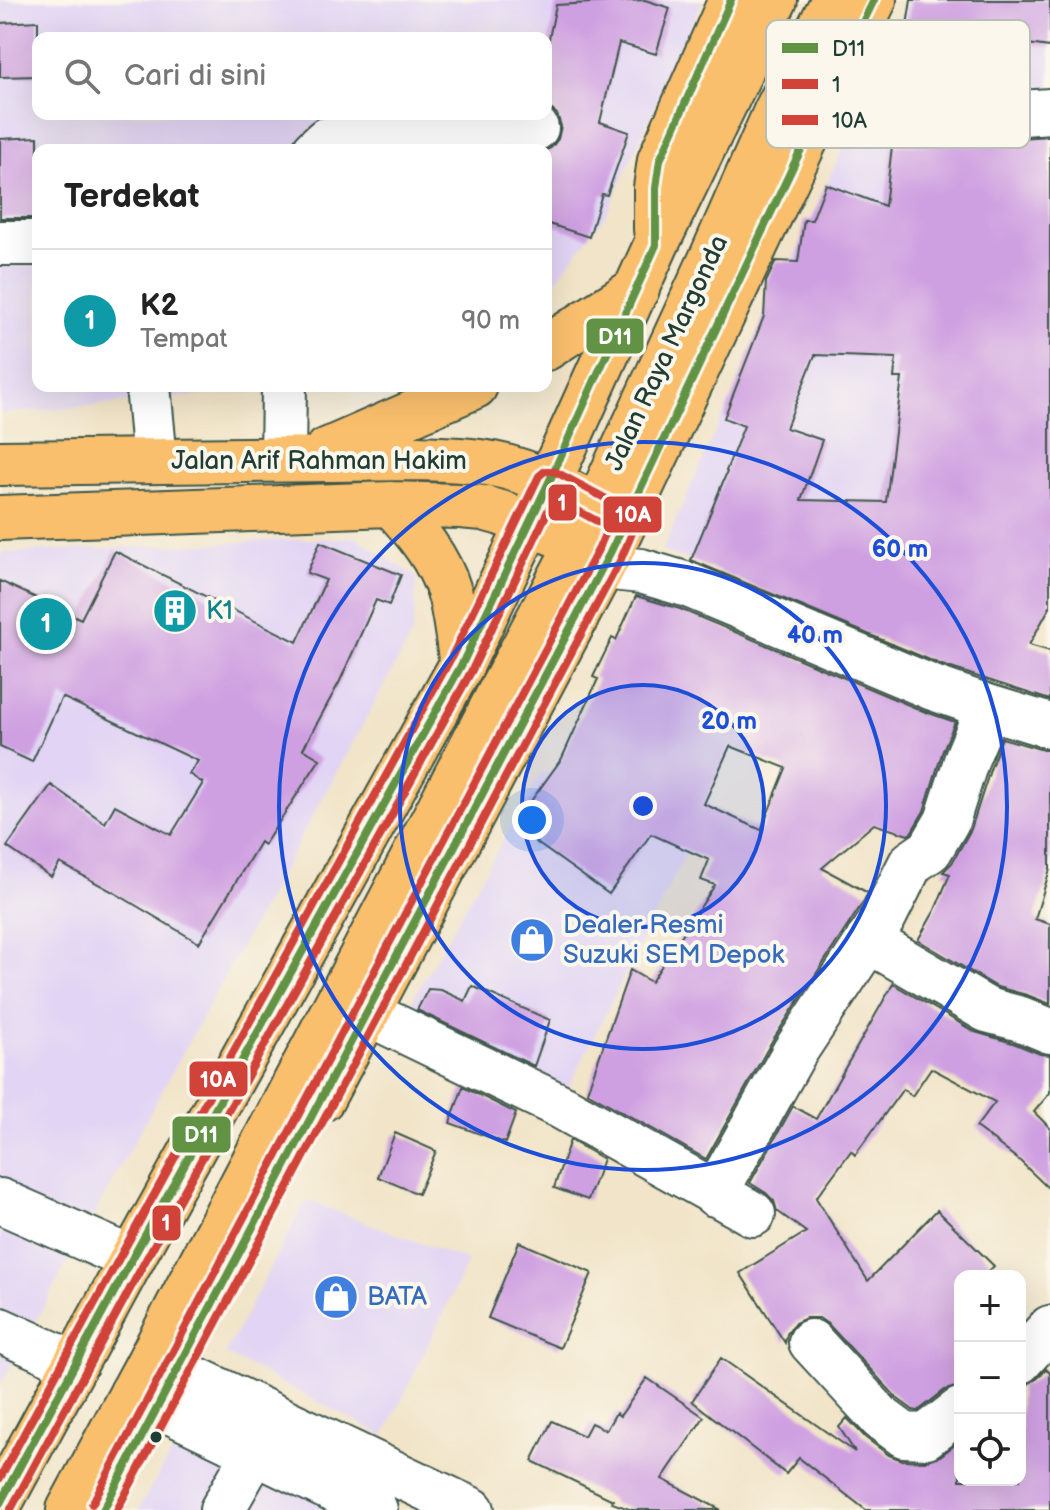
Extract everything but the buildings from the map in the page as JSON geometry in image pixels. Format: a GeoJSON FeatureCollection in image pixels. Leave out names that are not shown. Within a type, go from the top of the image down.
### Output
{"type":"FeatureCollection","features":[{"type":"Feature","properties":{"kind":"main road","name":"Jalan Raya Margonda"},"geometry":{"type":"LineString","coordinates":[[656,245],[656,188],[660,160],[731,0]]}},
{"type":"Feature","properties":{"kind":"main road","name":"Jalan Raya Margonda"},"geometry":{"type":"LineString","coordinates":[[0,1503],[462,664],[549,482],[656,245],[775,0]]}},
{"type":"Feature","properties":{"kind":"main road","name":"Jalan Raya Margonda"},"geometry":{"type":"LineString","coordinates":[[827,20],[834,0]]}},
{"type":"Feature","properties":{"kind":"main road","name":"Jalan Raya Margonda"},"geometry":{"type":"LineString","coordinates":[[860,20],[874,0]]}},
{"type":"Feature","properties":{"kind":"main road","name":"Jalan Raya Margonda"},"geometry":{"type":"LineString","coordinates":[[69,1510],[150,1392],[367,1013],[602,538],[713,255],[777,148]]}},
{"type":"Feature","properties":{"kind":"main road"},"geometry":{"type":"LineString","coordinates":[[552,344],[637,289]]}},
{"type":"Feature","properties":{"kind":"main road"},"geometry":{"type":"LineString","coordinates":[[294,459],[460,392]]}},
{"type":"Feature","properties":{"kind":"main road","name":"Jalan Arif Rahman Hakim"},"geometry":{"type":"LineString","coordinates":[[0,463],[459,459],[502,466],[549,482],[602,538]]}},
{"type":"Feature","properties":{"kind":"main road","name":"Jalan Arif Rahman Hakim"},"geometry":{"type":"LineString","coordinates":[[0,518],[391,504],[483,508],[529,524],[602,538]]}},
{"type":"Feature","properties":{"kind":"main road"},"geometry":{"type":"LineString","coordinates":[[391,504],[418,533],[435,559],[450,595],[462,664]]}},
{"type":"Feature","properties":{"kind":"main road","name":"Jalan Raya Margonda"},"geometry":{"type":"LineString","coordinates":[[103,1510],[150,1392],[602,538]]}},
{"type":"Feature","properties":{"kind":"street"},"geometry":{"type":"LineString","coordinates":[[1030,112],[1050,111]]}},
{"type":"Feature","properties":{"kind":"street"},"geometry":{"type":"LineString","coordinates":[[322,144],[326,140],[536,128]]}},
{"type":"Feature","properties":{"kind":"street"},"geometry":{"type":"LineString","coordinates":[[0,243],[32,243]]}},
{"type":"Feature","properties":{"kind":"street"},"geometry":{"type":"LineString","coordinates":[[149,392],[155,461]]}},
{"type":"Feature","properties":{"kind":"street"},"geometry":{"type":"LineString","coordinates":[[285,392],[294,459]]}},
{"type":"Feature","properties":{"kind":"street"},"geometry":{"type":"LineString","coordinates":[[602,538],[641,571],[688,585],[933,688],[1050,726]]}},
{"type":"Feature","properties":{"kind":"street"},"geometry":{"type":"LineString","coordinates":[[715,1194],[794,1053],[884,917],[911,863],[930,850],[947,821],[967,758],[988,707]]}},
{"type":"Feature","properties":{"kind":"street"},"geometry":{"type":"LineString","coordinates":[[868,940],[987,1010],[1050,1031]]}},
{"type":"Feature","properties":{"kind":"street"},"geometry":{"type":"LineString","coordinates":[[367,1013],[562,1107],[753,1214]]}},
{"type":"Feature","properties":{"kind":"street"},"geometry":{"type":"LineString","coordinates":[[0,1201],[132,1259]]}},
{"type":"Feature","properties":{"kind":"street"},"geometry":{"type":"LineString","coordinates":[[1026,1354],[1050,1328]]}},
{"type":"Feature","properties":{"kind":"street"},"geometry":{"type":"LineString","coordinates":[[0,1330],[75,1364]]}},
{"type":"Feature","properties":{"kind":"street"},"geometry":{"type":"LineString","coordinates":[[811,1342],[881,1418],[904,1435],[926,1436],[955,1414]]}},
{"type":"Feature","properties":{"kind":"street"},"geometry":{"type":"LineString","coordinates":[[150,1392],[248,1464],[342,1510]]}},
{"type":"Feature","properties":{"kind":"street"},"geometry":{"type":"LineString","coordinates":[[150,1392],[375,1510]]}},
{"type":"Feature","properties":{"kind":"street"},"geometry":{"type":"LineString","coordinates":[[150,1392],[472,1510]]}},
{"type":"Feature","properties":{"kind":"street"},"geometry":{"type":"LineString","coordinates":[[222,1510],[248,1464]]}},
{"type":"Feature","properties":{"kind":"shaded area"},"geometry":{"type":"Polygon","coordinates":[[[0,0],[703,0],[607,213],[552,285],[552,144],[32,144],[32,392],[236,392],[0,414],[0,0]]]}},
{"type":"Feature","properties":{"kind":"shaded area"},"geometry":{"type":"Polygon","coordinates":[[[908,0],[1050,0],[1050,542],[817,603],[662,551],[843,148],[1030,148],[1030,20],[899,20],[908,0]]]}},
{"type":"Feature","properties":{"kind":"shaded area"},"geometry":{"type":"Polygon","coordinates":[[[356,537],[417,578],[412,635],[0,1386],[0,553],[356,537]]]}},
{"type":"Feature","properties":{"kind":"shaded area"},"geometry":{"type":"Polygon","coordinates":[[[542,771],[691,843],[562,1100],[396,1029],[542,771]]]}},
{"type":"Feature","properties":{"kind":"shaded area"},"geometry":{"type":"Polygon","coordinates":[[[306,1200],[468,1261],[384,1436],[225,1354],[306,1200]]]}},
{"type":"Feature","properties":{"kind":"shaded area"},"geometry":{"type":"Polygon","coordinates":[[[190,1422],[361,1510],[138,1510],[190,1422]]]}},
{"type":"Feature","properties":{"kind":"transit line","name":"D11"},"geometry":{"type":"LineString","coordinates":[[0,1503],[462,664],[549,482],[656,245],[656,188],[660,160],[731,0]]}},
{"type":"Feature","properties":{"kind":"transit line","name":"D11"},"geometry":{"type":"LineString","coordinates":[[864,20],[874,0]]}},
{"type":"Feature","properties":{"kind":"transit line","name":"D11"},"geometry":{"type":"LineString","coordinates":[[103,1510],[610,553],[802,148]]}},
{"type":"Feature","properties":{"kind":"transit line","name":"10A"},"geometry":{"type":"LineString","coordinates":[[0,1478],[451,658],[539,476],[545,471],[554,471],[631,512],[636,519],[635,526],[621,559],[117,1510]]}},
{"type":"Feature","properties":{"kind":"transit line","name":"1"},"geometry":{"type":"LineString","coordinates":[[11,1509],[472,670],[554,498],[608,527],[599,548],[92,1504]]}},
{"type":"Feature","properties":{"kind":"place","name":"K1"},"geometry":{"type":"Point","coordinates":[175,611]}},
{"type":"Feature","properties":{"kind":"place","name":"K2"},"geometry":{"type":"Point","coordinates":[46,624]}},
{"type":"Feature","properties":{"kind":"place","name":"Dealer Resmi Suzuki SEM Depok"},"geometry":{"type":"Point","coordinates":[532,940]}},
{"type":"Feature","properties":{"kind":"place","name":"BATA"},"geometry":{"type":"Point","coordinates":[336,1297]}}]}
